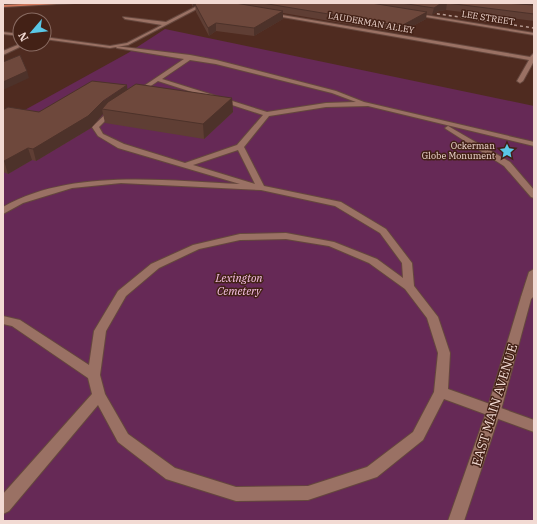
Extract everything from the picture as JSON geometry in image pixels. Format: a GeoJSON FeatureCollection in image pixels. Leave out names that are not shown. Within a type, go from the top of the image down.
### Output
{"type":"FeatureCollection","features":[{"type":"Feature","properties":{"kind":"main road"},"geometry":{"type":"LineString","coordinates":[[3,6],[73,3]]}},
{"type":"Feature","properties":{"kind":"street"},"geometry":{"type":"LineString","coordinates":[[117,47],[128,44],[206,3],[214,4]]}},
{"type":"Feature","properties":{"kind":"street","name":"LEE STREET"},"geometry":{"type":"LineString","coordinates":[[406,13],[534,34]]}},
{"type":"Feature","properties":{"kind":"street","name":"LAUDERMAN ALLEY"},"geometry":{"type":"LineString","coordinates":[[268,14],[533,58]]}},
{"type":"Feature","properties":{"kind":"street"},"geometry":{"type":"LineString","coordinates":[[125,18],[167,24]]}},
{"type":"Feature","properties":{"kind":"street"},"geometry":{"type":"LineString","coordinates":[[52,39],[190,57],[216,62],[334,92],[368,104],[534,144]]}},
{"type":"Feature","properties":{"kind":"street"},"geometry":{"type":"LineString","coordinates":[[130,98],[190,57]]}},
{"type":"Feature","properties":{"kind":"street"},"geometry":{"type":"LineString","coordinates":[[520,81],[533,58]]}},
{"type":"Feature","properties":{"kind":"street"},"geometry":{"type":"LineString","coordinates":[[157,79],[211,94],[267,114],[326,105],[368,104]]}},
{"type":"Feature","properties":{"kind":"street"},"geometry":{"type":"LineString","coordinates":[[119,106],[108,114],[95,127],[100,135],[121,146],[243,181],[262,188],[338,204],[383,231],[407,264],[409,287]]}},
{"type":"Feature","properties":{"kind":"street"},"geometry":{"type":"LineString","coordinates":[[186,165],[240,147],[267,114]]}},
{"type":"Feature","properties":{"kind":"street"},"geometry":{"type":"LineString","coordinates":[[432,120],[460,134],[507,164],[534,195]]}},
{"type":"Feature","properties":{"kind":"street"},"geometry":{"type":"LineString","coordinates":[[240,147],[262,188]]}},
{"type":"Feature","properties":{"kind":"street"},"geometry":{"type":"LineString","coordinates":[[3,211],[20,201],[71,186],[121,181],[262,188]]}},
{"type":"Feature","properties":{"kind":"street"},"geometry":{"type":"LineString","coordinates":[[248,236],[286,236],[331,244],[373,261],[409,287],[432,317],[444,353],[441,392],[418,436],[372,472],[308,493],[236,494],[171,474],[123,438],[99,395],[94,375],[100,331],[122,294],[155,266],[196,246],[248,236]]}},
{"type":"Feature","properties":{"kind":"street","name":"EAST MAIN AVENUE"},"geometry":{"type":"LineString","coordinates":[[456,521],[494,410],[530,294],[534,272]]}},
{"type":"Feature","properties":{"kind":"street"},"geometry":{"type":"LineString","coordinates":[[3,320],[16,323],[94,375]]}},
{"type":"Feature","properties":{"kind":"street"},"geometry":{"type":"LineString","coordinates":[[441,392],[494,410],[534,426]]}},
{"type":"Feature","properties":{"kind":"street"},"geometry":{"type":"LineString","coordinates":[[3,506],[99,395]]}},
{"type":"Feature","properties":{"kind":"green space","name":"Lexington Cemetery"},"geometry":{"type":"Polygon","coordinates":[[[165,29],[534,106],[534,521],[3,521],[3,122],[128,53],[165,29]]]}},
{"type":"Feature","properties":{"kind":"building"},"geometry":{"type":"Polygon","coordinates":[[[235,3],[283,11],[254,28],[216,23],[208,28],[195,4],[235,3]]]}},
{"type":"Feature","properties":{"kind":"building"},"geometry":{"type":"Polygon","coordinates":[[[262,3],[371,3],[427,12],[401,26],[262,3]]]}},
{"type":"Feature","properties":{"kind":"building"},"geometry":{"type":"Polygon","coordinates":[[[401,3],[447,3],[440,4],[434,8],[401,3]]]}},
{"type":"Feature","properties":{"kind":"building"},"geometry":{"type":"Polygon","coordinates":[[[447,3],[504,3],[534,5],[534,14],[447,3]]]}},
{"type":"Feature","properties":{"kind":"building"},"geometry":{"type":"Polygon","coordinates":[[[20,55],[27,71],[3,82],[3,62],[20,55]]]}},
{"type":"Feature","properties":{"kind":"building"},"geometry":{"type":"Polygon","coordinates":[[[92,81],[127,85],[103,101],[88,116],[33,149],[28,148],[3,161],[3,110],[8,107],[39,112],[92,81]]]}},
{"type":"Feature","properties":{"kind":"building"},"geometry":{"type":"Polygon","coordinates":[[[136,84],[232,98],[203,124],[102,109],[108,102],[136,84]]]}},
{"type":"Feature","properties":{"kind":"railway"},"geometry":{"type":"LineString","coordinates":[[425,12],[534,28]]}},
{"type":"Feature","properties":{"kind":"place","name":"Ockerman Globe Monument"},"geometry":{"type":"Point","coordinates":[507,151]}}]}
